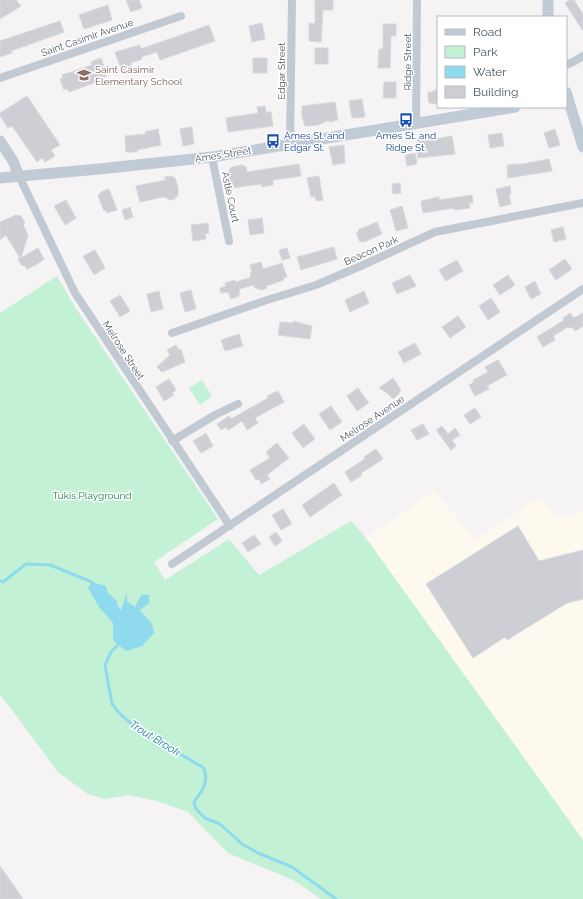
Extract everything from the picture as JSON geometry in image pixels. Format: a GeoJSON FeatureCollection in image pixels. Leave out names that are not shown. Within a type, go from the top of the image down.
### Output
{"type":"FeatureCollection","features":[{"type":"Feature","properties":{"kind":"street","name":"Edgar Street"},"geometry":{"type":"LineString","coordinates":[[290,143],[292,0]]}},
{"type":"Feature","properties":{"kind":"street","name":"Ridge Street"},"geometry":{"type":"LineString","coordinates":[[416,124],[417,0]]}},
{"type":"Feature","properties":{"kind":"street"},"geometry":{"type":"LineString","coordinates":[[548,0],[548,16]]}},
{"type":"Feature","properties":{"kind":"street","name":"Saint Casimir Avenue"},"geometry":{"type":"LineString","coordinates":[[0,78],[181,16]]}},
{"type":"Feature","properties":{"kind":"street"},"geometry":{"type":"LineString","coordinates":[[567,65],[583,56]]}},
{"type":"Feature","properties":{"kind":"street"},"geometry":{"type":"LineString","coordinates":[[567,96],[583,147]]}},
{"type":"Feature","properties":{"kind":"street","name":"Ames Street"},"geometry":{"type":"LineString","coordinates":[[0,178],[212,157],[509,108]]}},
{"type":"Feature","properties":{"kind":"street"},"geometry":{"type":"LineString","coordinates":[[0,141],[13,161],[18,176]]}},
{"type":"Feature","properties":{"kind":"street","name":"Astle Court"},"geometry":{"type":"LineString","coordinates":[[212,157],[230,241]]}},
{"type":"Feature","properties":{"kind":"street","name":"Melrose Street"},"geometry":{"type":"LineString","coordinates":[[18,176],[75,293],[230,526]]}},
{"type":"Feature","properties":{"kind":"street","name":"Beacon Park"},"geometry":{"type":"LineString","coordinates":[[172,333],[267,300],[316,285],[435,232],[583,203]]}},
{"type":"Feature","properties":{"kind":"street","name":"Melrose Avenue"},"geometry":{"type":"LineString","coordinates":[[172,564],[583,289]]}},
{"type":"Feature","properties":{"kind":"street"},"geometry":{"type":"LineString","coordinates":[[172,440],[215,415],[238,404]]}},
{"type":"Feature","properties":{"kind":"shaded area"},"geometry":{"type":"Polygon","coordinates":[[[434,491],[476,539],[540,497],[556,518],[583,512],[583,840],[366,538],[434,491]]]}},
{"type":"Feature","properties":{"kind":"green space","name":"Tukis Playground"},"geometry":{"type":"Polygon","coordinates":[[[57,276],[75,307],[218,519],[154,562],[165,580],[229,539],[259,575],[351,521],[366,538],[583,840],[583,899],[321,899],[293,880],[228,853],[188,812],[157,801],[128,795],[105,799],[88,794],[58,772],[0,694],[0,313],[57,276]]]}},
{"type":"Feature","properties":{"kind":"green space"},"geometry":{"type":"Polygon","coordinates":[[[202,380],[212,396],[200,405],[189,388],[202,380]]]}},
{"type":"Feature","properties":{"kind":"water"},"geometry":{"type":"Polygon","coordinates":[[[92,582],[106,586],[108,593],[117,601],[117,605],[121,610],[127,592],[127,601],[135,607],[141,595],[149,595],[149,603],[140,610],[152,624],[154,633],[142,646],[127,651],[113,640],[113,623],[99,607],[88,588],[92,582]]]}},
{"type":"Feature","properties":{"kind":"building"},"geometry":{"type":"Polygon","coordinates":[[[0,0],[16,0],[21,6],[0,19],[0,0]]]}},
{"type":"Feature","properties":{"kind":"building"},"geometry":{"type":"Polygon","coordinates":[[[126,0],[139,0],[142,8],[131,12],[126,0]]]}},
{"type":"Feature","properties":{"kind":"building"},"geometry":{"type":"Polygon","coordinates":[[[315,0],[333,0],[333,10],[323,10],[321,42],[309,41],[309,23],[315,24],[315,0]]]}},
{"type":"Feature","properties":{"kind":"building"},"geometry":{"type":"Polygon","coordinates":[[[569,0],[574,0],[583,14],[583,31],[565,3],[569,0]]]}},
{"type":"Feature","properties":{"kind":"building"},"geometry":{"type":"Polygon","coordinates":[[[108,5],[112,20],[84,29],[79,15],[108,5]]]}},
{"type":"Feature","properties":{"kind":"building"},"geometry":{"type":"Polygon","coordinates":[[[60,21],[64,32],[11,51],[12,53],[0,57],[0,41],[60,21]]]}},
{"type":"Feature","properties":{"kind":"building"},"geometry":{"type":"Polygon","coordinates":[[[262,23],[265,39],[252,42],[249,26],[262,23]]]}},
{"type":"Feature","properties":{"kind":"building"},"geometry":{"type":"Polygon","coordinates":[[[383,24],[396,24],[396,36],[391,36],[390,68],[378,68],[379,49],[383,49],[383,24]]]}},
{"type":"Feature","properties":{"kind":"building"},"geometry":{"type":"Polygon","coordinates":[[[209,25],[215,41],[160,60],[157,52],[141,57],[142,59],[131,63],[131,70],[124,73],[124,71],[122,71],[115,52],[140,45],[141,49],[209,25]]]}},
{"type":"Feature","properties":{"kind":"building"},"geometry":{"type":"Polygon","coordinates":[[[315,48],[328,48],[328,64],[315,64],[315,48]]]}},
{"type":"Feature","properties":{"kind":"building","name":"Saint Casimir Elementary School"},"geometry":{"type":"Polygon","coordinates":[[[101,58],[107,76],[101,79],[102,80],[69,92],[67,89],[64,90],[60,79],[63,78],[62,75],[92,65],[91,62],[101,58]]]}},
{"type":"Feature","properties":{"kind":"building"},"geometry":{"type":"Polygon","coordinates":[[[253,58],[267,58],[267,73],[253,73],[253,58]]]}},
{"type":"Feature","properties":{"kind":"building"},"geometry":{"type":"Polygon","coordinates":[[[384,82],[396,82],[396,98],[383,98],[384,82]]]}},
{"type":"Feature","properties":{"kind":"building"},"geometry":{"type":"Polygon","coordinates":[[[437,89],[437,104],[429,103],[428,92],[432,92],[437,89]]]}},
{"type":"Feature","properties":{"kind":"building"},"geometry":{"type":"Polygon","coordinates":[[[27,96],[60,145],[51,150],[55,156],[45,162],[42,158],[37,162],[12,126],[8,128],[0,116],[0,113],[27,96]]]}},
{"type":"Feature","properties":{"kind":"building"},"geometry":{"type":"Polygon","coordinates":[[[362,99],[365,117],[352,118],[349,101],[362,99]]]}},
{"type":"Feature","properties":{"kind":"building"},"geometry":{"type":"Polygon","coordinates":[[[335,102],[338,120],[329,122],[329,120],[318,125],[305,126],[302,116],[302,106],[335,102]]]}},
{"type":"Feature","properties":{"kind":"building"},"geometry":{"type":"Polygon","coordinates":[[[265,106],[266,112],[271,112],[273,126],[228,132],[226,118],[258,113],[257,107],[265,106]]]}},
{"type":"Feature","properties":{"kind":"building"},"geometry":{"type":"Polygon","coordinates":[[[192,127],[194,144],[183,146],[180,129],[192,127]]]}},
{"type":"Feature","properties":{"kind":"building"},"geometry":{"type":"Polygon","coordinates":[[[158,129],[161,145],[137,150],[137,152],[126,152],[125,136],[146,134],[145,132],[158,129]]]}},
{"type":"Feature","properties":{"kind":"building"},"geometry":{"type":"Polygon","coordinates":[[[555,129],[560,145],[549,148],[544,133],[555,129]]]}},
{"type":"Feature","properties":{"kind":"building"},"geometry":{"type":"Polygon","coordinates":[[[502,133],[504,146],[490,148],[488,135],[502,133]]]}},
{"type":"Feature","properties":{"kind":"building"},"geometry":{"type":"Polygon","coordinates":[[[428,136],[428,140],[452,136],[455,154],[418,158],[416,144],[418,144],[417,138],[428,136]]]}},
{"type":"Feature","properties":{"kind":"building"},"geometry":{"type":"Polygon","coordinates":[[[344,145],[345,163],[333,165],[329,147],[344,145]]]}},
{"type":"Feature","properties":{"kind":"building"},"geometry":{"type":"Polygon","coordinates":[[[415,153],[417,164],[407,166],[405,155],[415,153]]]}},
{"type":"Feature","properties":{"kind":"building"},"geometry":{"type":"Polygon","coordinates":[[[549,159],[552,171],[508,178],[507,165],[549,159]]]}},
{"type":"Feature","properties":{"kind":"building"},"geometry":{"type":"Polygon","coordinates":[[[299,164],[301,176],[273,180],[273,185],[262,187],[261,184],[232,188],[229,178],[229,170],[232,167],[242,165],[246,167],[247,172],[299,164]]]}},
{"type":"Feature","properties":{"kind":"building"},"geometry":{"type":"Polygon","coordinates":[[[172,176],[175,178],[178,187],[178,196],[175,197],[175,199],[168,200],[168,198],[163,197],[140,202],[136,186],[166,180],[164,177],[172,176]]]}},
{"type":"Feature","properties":{"kind":"building"},"geometry":{"type":"Polygon","coordinates":[[[319,176],[323,200],[316,201],[315,196],[311,197],[307,178],[319,176]]]}},
{"type":"Feature","properties":{"kind":"building"},"geometry":{"type":"Polygon","coordinates":[[[400,183],[401,193],[393,194],[392,184],[400,183]]]}},
{"type":"Feature","properties":{"kind":"building"},"geometry":{"type":"Polygon","coordinates":[[[510,186],[511,194],[509,194],[511,204],[500,207],[496,189],[510,186]]]}},
{"type":"Feature","properties":{"kind":"building"},"geometry":{"type":"Polygon","coordinates":[[[109,189],[117,210],[107,213],[106,210],[104,211],[98,196],[101,192],[109,189]]]}},
{"type":"Feature","properties":{"kind":"building"},"geometry":{"type":"Polygon","coordinates":[[[472,195],[473,203],[469,203],[470,208],[454,210],[454,208],[423,213],[421,201],[439,197],[439,200],[472,195]]]}},
{"type":"Feature","properties":{"kind":"building"},"geometry":{"type":"Polygon","coordinates":[[[66,200],[76,218],[65,225],[54,206],[66,200]]]}},
{"type":"Feature","properties":{"kind":"building"},"geometry":{"type":"Polygon","coordinates":[[[402,206],[408,228],[396,231],[390,210],[402,206]]]}},
{"type":"Feature","properties":{"kind":"building"},"geometry":{"type":"Polygon","coordinates":[[[130,207],[133,217],[125,220],[122,210],[130,207]]]}},
{"type":"Feature","properties":{"kind":"building"},"geometry":{"type":"Polygon","coordinates":[[[16,215],[21,216],[25,223],[23,225],[28,235],[21,258],[38,248],[44,259],[27,269],[24,265],[22,266],[18,259],[20,258],[6,235],[0,240],[0,222],[16,215]]]}},
{"type":"Feature","properties":{"kind":"building"},"geometry":{"type":"Polygon","coordinates":[[[262,218],[264,233],[250,235],[248,220],[262,218]]]}},
{"type":"Feature","properties":{"kind":"building"},"geometry":{"type":"Polygon","coordinates":[[[377,222],[382,234],[364,242],[360,242],[356,233],[359,232],[358,230],[377,222]]]}},
{"type":"Feature","properties":{"kind":"building"},"geometry":{"type":"Polygon","coordinates":[[[208,223],[209,233],[205,234],[206,239],[193,241],[191,225],[208,223]]]}},
{"type":"Feature","properties":{"kind":"building"},"geometry":{"type":"Polygon","coordinates":[[[563,227],[566,239],[554,242],[551,230],[563,227]]]}},
{"type":"Feature","properties":{"kind":"building"},"geometry":{"type":"Polygon","coordinates":[[[334,247],[337,259],[301,270],[297,257],[334,247]]]}},
{"type":"Feature","properties":{"kind":"building"},"geometry":{"type":"Polygon","coordinates":[[[287,248],[290,258],[282,260],[279,250],[287,248]]]}},
{"type":"Feature","properties":{"kind":"building"},"geometry":{"type":"Polygon","coordinates":[[[95,250],[105,268],[94,275],[83,256],[95,250]]]}},
{"type":"Feature","properties":{"kind":"building"},"geometry":{"type":"Polygon","coordinates":[[[565,259],[572,269],[556,280],[549,270],[565,259]]]}},
{"type":"Feature","properties":{"kind":"building"},"geometry":{"type":"Polygon","coordinates":[[[457,260],[463,271],[446,281],[439,270],[457,260]]]}},
{"type":"Feature","properties":{"kind":"building"},"geometry":{"type":"Polygon","coordinates":[[[261,262],[263,269],[282,263],[287,277],[283,278],[284,280],[266,286],[267,288],[262,290],[255,288],[254,285],[239,289],[239,296],[231,299],[228,292],[221,293],[220,288],[226,286],[225,283],[235,280],[236,282],[251,277],[250,273],[252,272],[250,265],[261,262]]]}},
{"type":"Feature","properties":{"kind":"building"},"geometry":{"type":"Polygon","coordinates":[[[410,275],[416,286],[397,294],[392,283],[410,275]]]}},
{"type":"Feature","properties":{"kind":"building"},"geometry":{"type":"Polygon","coordinates":[[[508,275],[515,285],[500,295],[493,285],[508,275]]]}},
{"type":"Feature","properties":{"kind":"building"},"geometry":{"type":"Polygon","coordinates":[[[535,281],[541,294],[531,299],[525,287],[535,281]]]}},
{"type":"Feature","properties":{"kind":"building"},"geometry":{"type":"Polygon","coordinates":[[[191,290],[196,309],[185,312],[180,293],[191,290]]]}},
{"type":"Feature","properties":{"kind":"building"},"geometry":{"type":"Polygon","coordinates":[[[159,291],[163,309],[151,312],[147,294],[159,291]]]}},
{"type":"Feature","properties":{"kind":"building"},"geometry":{"type":"Polygon","coordinates":[[[364,291],[369,303],[350,312],[345,300],[364,291]]]}},
{"type":"Feature","properties":{"kind":"building"},"geometry":{"type":"Polygon","coordinates":[[[120,295],[130,311],[120,317],[110,301],[120,295]]]}},
{"type":"Feature","properties":{"kind":"building"},"geometry":{"type":"Polygon","coordinates":[[[491,298],[500,312],[488,320],[479,306],[491,298]]]}},
{"type":"Feature","properties":{"kind":"building"},"geometry":{"type":"Polygon","coordinates":[[[570,313],[574,318],[583,313],[583,326],[575,331],[572,327],[568,327],[553,336],[555,340],[543,347],[537,337],[564,320],[563,318],[570,313]]]}},
{"type":"Feature","properties":{"kind":"building"},"geometry":{"type":"Polygon","coordinates":[[[458,316],[466,327],[450,338],[442,327],[458,316]]]}},
{"type":"Feature","properties":{"kind":"building"},"geometry":{"type":"Polygon","coordinates":[[[293,321],[312,326],[310,339],[278,335],[280,322],[293,323],[293,321]]]}},
{"type":"Feature","properties":{"kind":"building"},"geometry":{"type":"Polygon","coordinates":[[[239,334],[243,346],[225,351],[221,340],[239,334]]]}},
{"type":"Feature","properties":{"kind":"building"},"geometry":{"type":"Polygon","coordinates":[[[415,343],[421,354],[404,363],[398,352],[415,343]]]}},
{"type":"Feature","properties":{"kind":"building"},"geometry":{"type":"Polygon","coordinates":[[[176,345],[179,350],[181,349],[185,362],[162,372],[157,367],[170,355],[167,350],[176,345]]]}},
{"type":"Feature","properties":{"kind":"building"},"geometry":{"type":"Polygon","coordinates":[[[498,360],[507,375],[487,386],[489,389],[475,396],[469,385],[474,382],[473,380],[488,372],[485,367],[498,360]]]}},
{"type":"Feature","properties":{"kind":"building"},"geometry":{"type":"Polygon","coordinates":[[[393,378],[401,390],[393,399],[379,388],[393,378]]]}},
{"type":"Feature","properties":{"kind":"building"},"geometry":{"type":"Polygon","coordinates":[[[169,379],[176,390],[172,393],[174,395],[164,401],[156,387],[169,379]]]}},
{"type":"Feature","properties":{"kind":"building"},"geometry":{"type":"Polygon","coordinates":[[[358,388],[369,403],[357,411],[347,396],[358,388]]]}},
{"type":"Feature","properties":{"kind":"building"},"geometry":{"type":"Polygon","coordinates":[[[278,391],[284,402],[255,418],[258,423],[247,430],[242,421],[228,430],[226,427],[221,430],[217,424],[229,416],[231,419],[268,398],[267,396],[278,391]]]}},
{"type":"Feature","properties":{"kind":"building"},"geometry":{"type":"Polygon","coordinates":[[[331,406],[342,422],[330,430],[319,414],[331,406]]]}},
{"type":"Feature","properties":{"kind":"building"},"geometry":{"type":"Polygon","coordinates":[[[475,408],[481,417],[470,424],[464,415],[475,408]]]}},
{"type":"Feature","properties":{"kind":"building"},"geometry":{"type":"Polygon","coordinates":[[[304,424],[315,439],[303,448],[292,433],[304,424]]]}},
{"type":"Feature","properties":{"kind":"building"},"geometry":{"type":"Polygon","coordinates":[[[423,424],[429,434],[417,440],[411,430],[423,424]]]}},
{"type":"Feature","properties":{"kind":"building"},"geometry":{"type":"Polygon","coordinates":[[[442,426],[448,434],[455,428],[460,435],[452,440],[456,446],[451,450],[436,430],[442,426]]]}},
{"type":"Feature","properties":{"kind":"building"},"geometry":{"type":"Polygon","coordinates":[[[206,433],[213,446],[201,453],[193,441],[206,433]]]}},
{"type":"Feature","properties":{"kind":"building"},"geometry":{"type":"Polygon","coordinates":[[[277,443],[289,458],[267,475],[270,479],[261,484],[259,479],[256,480],[250,470],[270,458],[266,452],[277,443]]]}},
{"type":"Feature","properties":{"kind":"building"},"geometry":{"type":"Polygon","coordinates":[[[376,449],[383,459],[361,473],[362,475],[351,482],[345,472],[365,459],[364,457],[376,449]]]}},
{"type":"Feature","properties":{"kind":"building"},"geometry":{"type":"Polygon","coordinates":[[[334,483],[342,495],[310,517],[302,505],[334,483]]]}},
{"type":"Feature","properties":{"kind":"building"},"geometry":{"type":"Polygon","coordinates":[[[283,509],[292,524],[281,530],[272,515],[283,509]]]}},
{"type":"Feature","properties":{"kind":"building"},"geometry":{"type":"Polygon","coordinates":[[[518,526],[539,561],[583,550],[583,599],[567,603],[507,640],[505,637],[473,658],[426,584],[518,526]]]}},
{"type":"Feature","properties":{"kind":"building"},"geometry":{"type":"Polygon","coordinates":[[[276,532],[282,541],[275,546],[269,537],[276,532]]]}},
{"type":"Feature","properties":{"kind":"building"},"geometry":{"type":"Polygon","coordinates":[[[254,535],[261,544],[248,552],[242,543],[254,535]]]}},
{"type":"Feature","properties":{"kind":"building"},"geometry":{"type":"Polygon","coordinates":[[[0,866],[23,899],[0,899],[0,866]]]}},
{"type":"Feature","properties":{"kind":"waterway","name":"Trout Brook"},"geometry":{"type":"LineString","coordinates":[[0,581],[3,582],[26,564],[50,565],[94,584]]}},
{"type":"Feature","properties":{"kind":"waterway","name":"Trout Brook"},"geometry":{"type":"LineString","coordinates":[[119,641],[118,645],[111,652],[105,665],[112,704],[120,714],[138,729],[204,768],[206,778],[204,786],[194,802],[196,809],[205,818],[220,824],[242,844],[258,853],[292,867],[336,899]]}},
{"type":"Feature","properties":{"kind":"place","name":"Saint Casimir Elementary School"},"geometry":{"type":"Point","coordinates":[84,75]}},
{"type":"Feature","properties":{"kind":"place","name":"Ames St. and Ridge St."},"geometry":{"type":"Point","coordinates":[406,120]}},
{"type":"Feature","properties":{"kind":"place","name":"Ames St. and Edgar St."},"geometry":{"type":"Point","coordinates":[273,141]}}]}
